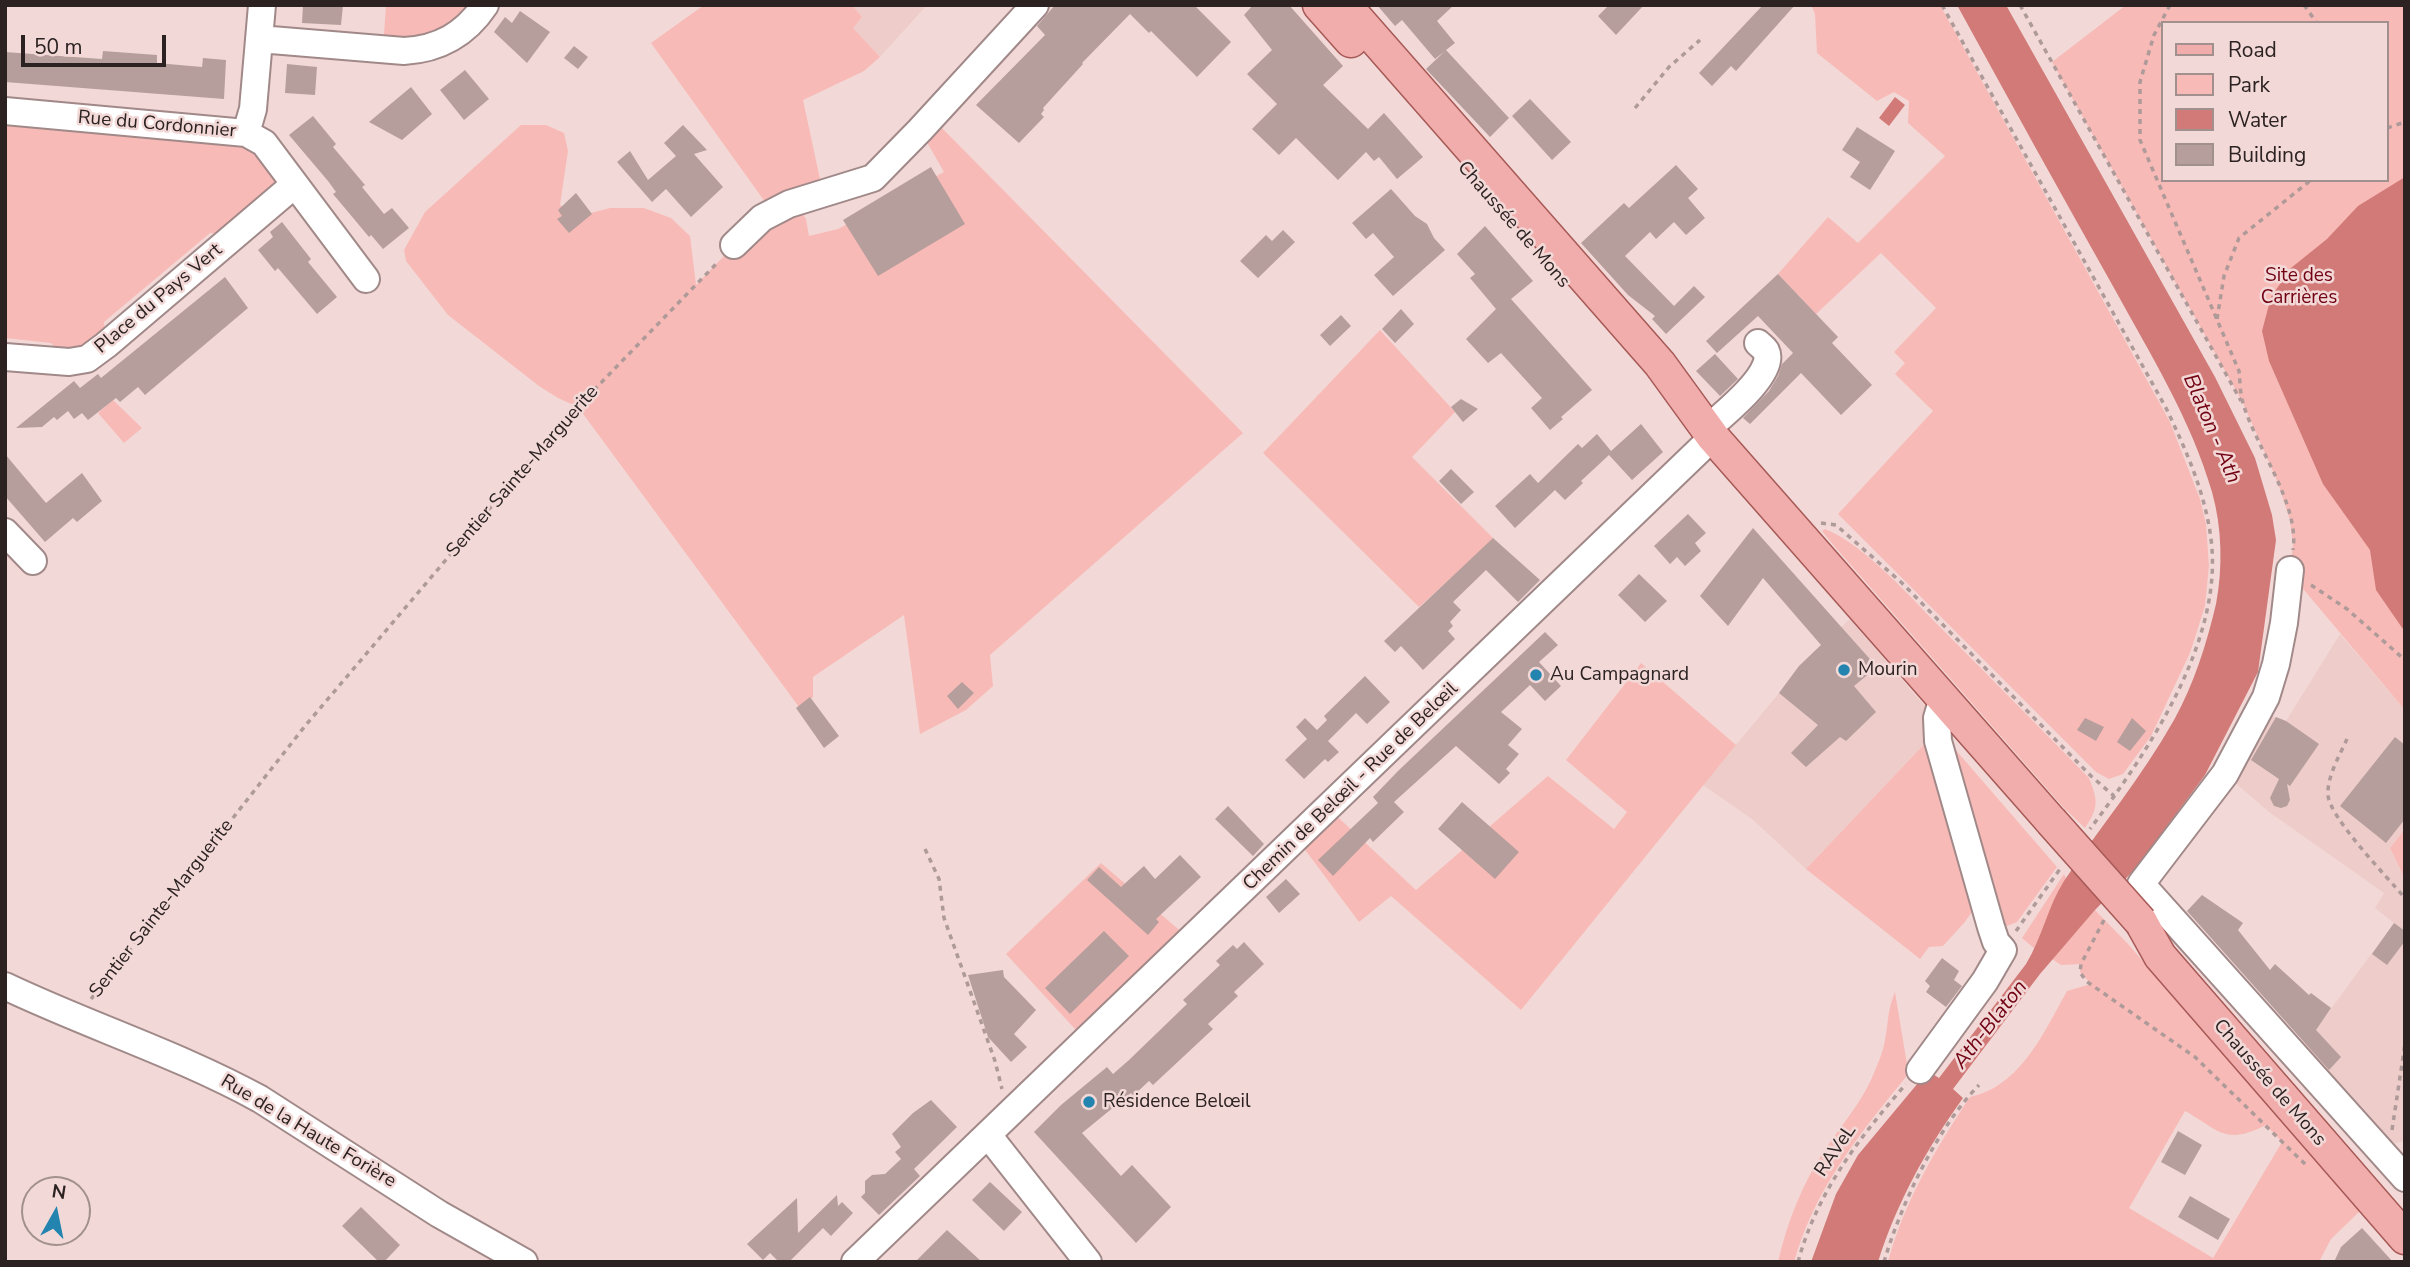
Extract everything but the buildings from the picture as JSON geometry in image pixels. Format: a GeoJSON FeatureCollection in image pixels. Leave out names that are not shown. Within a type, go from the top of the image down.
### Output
{"type":"FeatureCollection","features":[{"type":"Feature","properties":{"kind":"main road","name":"Chaussée de Mons"},"geometry":{"type":"LineString","coordinates":[[1319,5],[1660,392],[1710,433]]}},
{"type":"Feature","properties":{"kind":"main road","name":"Chaussée de Mons"},"geometry":{"type":"LineString","coordinates":[[1345,5],[1660,364],[1710,433],[1792,528],[2141,922],[2170,946],[2405,1212]]}},
{"type":"Feature","properties":{"kind":"main road","name":"Chaussée de Mons"},"geometry":{"type":"LineString","coordinates":[[2141,922],[2160,956],[2405,1238]]}},
{"type":"Feature","properties":{"kind":"street"},"geometry":{"type":"LineString","coordinates":[[246,133],[253,109],[262,5]]}},
{"type":"Feature","properties":{"kind":"street"},"geometry":{"type":"LineString","coordinates":[[259,39],[404,51],[423,50],[456,36],[472,23],[485,5]]}},
{"type":"Feature","properties":{"kind":"street"},"geometry":{"type":"LineString","coordinates":[[734,245],[762,218],[789,204],[873,178],[1035,5]]}},
{"type":"Feature","properties":{"kind":"street","name":"Rue du Cordonnier"},"geometry":{"type":"LineString","coordinates":[[5,111],[246,133],[264,143],[366,279]]}},
{"type":"Feature","properties":{"kind":"street","name":"Place du Pays Vert"},"geometry":{"type":"LineString","coordinates":[[5,358],[69,362],[87,359],[294,185]]}},
{"type":"Feature","properties":{"kind":"street","name":"Chemin de Belœil - Rue de Belœil"},"geometry":{"type":"LineString","coordinates":[[855,1262],[1710,433],[1752,389],[1767,359],[1766,351],[1758,343]]}},
{"type":"Feature","properties":{"kind":"street"},"geometry":{"type":"LineString","coordinates":[[5,531],[33,561]]}},
{"type":"Feature","properties":{"kind":"street","name":"Chaussée de Mons"},"geometry":{"type":"LineString","coordinates":[[2290,569],[2282,633],[2266,697],[2225,774],[2141,884],[2398,1170]]}},
{"type":"Feature","properties":{"kind":"street"},"geometry":{"type":"LineString","coordinates":[[1920,1070],[2003,950],[1994,934],[1938,741],[1937,718],[1943,698]]}},
{"type":"Feature","properties":{"kind":"street","name":"Rue de la Haute Forière"},"geometry":{"type":"LineString","coordinates":[[5,986],[146,1044],[240,1088],[439,1214],[524,1262]]}},
{"type":"Feature","properties":{"kind":"street"},"geometry":{"type":"LineString","coordinates":[[988,1135],[1088,1262]]}},
{"type":"Feature","properties":{"kind":"path"},"geometry":{"type":"LineString","coordinates":[[1942,5],[2166,408],[2188,454],[2207,511],[2212,543],[2208,607],[2185,675],[2168,714],[2091,829]]}},
{"type":"Feature","properties":{"kind":"path"},"geometry":{"type":"LineString","coordinates":[[2020,5],[2242,402],[2278,483],[2290,520],[2294,544],[2290,569],[2347,610],[2405,660]]}},
{"type":"Feature","properties":{"kind":"path"},"geometry":{"type":"LineString","coordinates":[[2170,5],[2154,35],[2140,82],[2140,140],[2239,371],[2242,402]]}},
{"type":"Feature","properties":{"kind":"path"},"geometry":{"type":"LineString","coordinates":[[2304,5],[2316,21]]}},
{"type":"Feature","properties":{"kind":"path"},"geometry":{"type":"LineString","coordinates":[[1635,108],[1669,67],[1700,40]]}},
{"type":"Feature","properties":{"kind":"path"},"geometry":{"type":"LineString","coordinates":[[2217,319],[2224,276],[2239,238],[2309,182]]}},
{"type":"Feature","properties":{"kind":"path","name":"Sentier Sainte-Marguerite"},"geometry":{"type":"LineString","coordinates":[[77,1016],[305,726],[562,424],[734,245]]}},
{"type":"Feature","properties":{"kind":"path"},"geometry":{"type":"LineString","coordinates":[[1792,528],[1815,522],[1836,525],[1902,583],[2061,746],[2115,796]]}},
{"type":"Feature","properties":{"kind":"path"},"geometry":{"type":"LineString","coordinates":[[2347,739],[2330,780],[2330,804],[2347,830],[2405,898]]}},
{"type":"Feature","properties":{"kind":"path"},"geometry":{"type":"LineString","coordinates":[[925,849],[939,878],[944,918],[995,1061],[1009,1114]]}},
{"type":"Feature","properties":{"kind":"path"},"geometry":{"type":"LineString","coordinates":[[2003,950],[2066,862]]}},
{"type":"Feature","properties":{"kind":"path"},"geometry":{"type":"LineString","coordinates":[[2105,919],[2081,964],[2080,972],[2087,981],[2195,1057],[2309,1168]]}},
{"type":"Feature","properties":{"kind":"path"},"geometry":{"type":"LineString","coordinates":[[2398,1170],[2391,1136],[2405,1044]]}},
{"type":"Feature","properties":{"kind":"path","name":"RAVeL"},"geometry":{"type":"LineString","coordinates":[[1798,1262],[1823,1196],[1839,1170],[1856,1144],[1920,1070]]}},
{"type":"Feature","properties":{"kind":"path"},"geometry":{"type":"LineString","coordinates":[[1884,1262],[1901,1213],[1921,1172],[1967,1097],[1979,1085]]}},
{"type":"Feature","properties":{"kind":"shaded area"},"geometry":{"type":"Polygon","coordinates":[[[852,5],[927,5],[880,57],[852,28],[862,17],[852,5]]]}},
{"type":"Feature","properties":{"kind":"shaded area"},"geometry":{"type":"Polygon","coordinates":[[[1850,619],[1930,712],[1930,738],[1806,869],[1752,819],[1703,785],[1799,666],[1850,619]]]}},
{"type":"Feature","properties":{"kind":"shaded area"},"geometry":{"type":"Polygon","coordinates":[[[2340,634],[2405,710],[2405,829],[2390,848],[2405,879],[2405,1133],[2404,1141],[2377,1148],[2297,1055],[2394,923],[2375,908],[2384,893],[2269,812],[2225,774],[2259,711],[2286,721],[2340,634]]]}},
{"type":"Feature","properties":{"kind":"green space"},"geometry":{"type":"Polygon","coordinates":[[[386,5],[485,5],[472,23],[383,49],[386,5]]]}},
{"type":"Feature","properties":{"kind":"green space"},"geometry":{"type":"Polygon","coordinates":[[[704,5],[852,5],[862,17],[853,28],[880,57],[864,71],[803,100],[823,193],[800,210],[806,219],[809,236],[838,229],[944,172],[920,130],[936,122],[1243,433],[990,655],[993,686],[966,710],[920,734],[904,615],[813,677],[813,697],[799,707],[578,407],[539,386],[448,315],[406,261],[404,250],[425,212],[521,125],[546,125],[564,133],[568,151],[560,205],[579,216],[610,208],[644,208],[671,218],[690,236],[696,285],[752,227],[773,213],[651,43],[704,5]]]}},
{"type":"Feature","properties":{"kind":"green space"},"geometry":{"type":"Polygon","coordinates":[[[1811,5],[1940,5],[2170,422],[2200,499],[2206,524],[2209,566],[2205,606],[2190,653],[2151,736],[2123,774],[2109,779],[2096,772],[1838,514],[1933,411],[1895,374],[1905,363],[1894,352],[1936,308],[1881,253],[1816,314],[1778,274],[1828,217],[1858,243],[1945,156],[1908,123],[1909,101],[1894,92],[1877,101],[1817,53],[1815,14],[1811,5]]]}},
{"type":"Feature","properties":{"kind":"green space","name":"Site des Carrières"},"geometry":{"type":"Polygon","coordinates":[[[2126,5],[2405,5],[2405,710],[2299,584],[2289,577],[2293,545],[2290,520],[2278,483],[2243,403],[2052,62],[2126,5]]]}},
{"type":"Feature","properties":{"kind":"green space"},"geometry":{"type":"Polygon","coordinates":[[[5,111],[231,131],[294,185],[234,236],[210,233],[104,322],[106,345],[69,362],[51,343],[5,338],[5,111]]]}},
{"type":"Feature","properties":{"kind":"green space"},"geometry":{"type":"Polygon","coordinates":[[[1380,330],[1455,412],[1412,457],[1494,539],[1419,607],[1263,453],[1380,330]]]}},
{"type":"Feature","properties":{"kind":"green space"},"geometry":{"type":"Polygon","coordinates":[[[113,400],[142,428],[124,443],[98,413],[113,400]]]}},
{"type":"Feature","properties":{"kind":"green space"},"geometry":{"type":"Polygon","coordinates":[[[1825,529],[1856,547],[1887,573],[2089,778],[2096,804],[2085,828],[2063,807],[1835,547],[1822,531],[1825,529]]]}},
{"type":"Feature","properties":{"kind":"green space"},"geometry":{"type":"Polygon","coordinates":[[[1641,663],[1736,745],[1521,1010],[1391,896],[1359,922],[1297,839],[1328,808],[1416,890],[1548,776],[1614,829],[1627,812],[1566,760],[1641,663]]]}},
{"type":"Feature","properties":{"kind":"green space"},"geometry":{"type":"Polygon","coordinates":[[[1941,733],[2057,867],[2017,922],[2007,926],[1996,926],[1941,733]]]}},
{"type":"Feature","properties":{"kind":"green space"},"geometry":{"type":"Polygon","coordinates":[[[1930,738],[1979,902],[1943,946],[1929,947],[1920,959],[1806,869],[1930,738]]]}},
{"type":"Feature","properties":{"kind":"green space"},"geometry":{"type":"Polygon","coordinates":[[[2405,829],[2405,879],[2390,848],[2405,829]]]}},
{"type":"Feature","properties":{"kind":"green space"},"geometry":{"type":"Polygon","coordinates":[[[1101,863],[1191,940],[1086,1041],[1006,954],[1101,863]]]}},
{"type":"Feature","properties":{"kind":"green space"},"geometry":{"type":"Polygon","coordinates":[[[2064,874],[2066,878],[2035,949],[2022,938],[2064,874]]]}},
{"type":"Feature","properties":{"kind":"green space"},"geometry":{"type":"Polygon","coordinates":[[[2095,910],[2128,944],[2360,1211],[2331,1239],[2319,1262],[1888,1262],[1903,1218],[1922,1176],[1970,1097],[1988,1091],[2017,1069],[2040,1040],[2067,991],[2091,984],[2080,972],[2081,964],[2061,965],[2052,959],[2095,910]],[[2185,1111],[2129,1208],[2213,1258],[2282,1142],[2266,1125],[2231,1135],[2185,1111]]]}},
{"type":"Feature","properties":{"kind":"green space"},"geometry":{"type":"Polygon","coordinates":[[[1895,992],[1910,1072],[1858,1138],[1827,1184],[1803,1235],[1794,1262],[1778,1262],[1803,1188],[1871,1080],[1883,1050],[1895,992]]]}},
{"type":"Feature","properties":{"kind":"water"},"geometry":{"type":"Polygon","coordinates":[[[1957,5],[2006,5],[2215,377],[2255,458],[2272,515],[2276,540],[2258,672],[2205,775],[2136,868],[2095,910],[2040,974],[1953,1089],[1963,1098],[1914,1176],[1894,1218],[1878,1262],[1811,1262],[1836,1194],[1858,1155],[1928,1071],[1939,1078],[2026,964],[2064,881],[2162,741],[2193,679],[2208,634],[2218,590],[2218,519],[2212,492],[2193,439],[2155,362],[1957,5]]]}},
{"type":"Feature","properties":{"kind":"water"},"geometry":{"type":"Polygon","coordinates":[[[1895,97],[1905,105],[1889,126],[1879,118],[1895,97]]]}},
{"type":"Feature","properties":{"kind":"water"},"geometry":{"type":"Polygon","coordinates":[[[2405,177],[2405,632],[2376,590],[2370,550],[2323,484],[2269,361],[2262,331],[2271,297],[2291,268],[2327,239],[2358,206],[2405,177]]]}},
{"type":"Feature","properties":{"kind":"place","name":"Mourin"},"geometry":{"type":"Point","coordinates":[1844,670]}},
{"type":"Feature","properties":{"kind":"place","name":"Au Campagnard"},"geometry":{"type":"Point","coordinates":[1536,675]}},
{"type":"Feature","properties":{"kind":"place","name":"Résidence Belœil"},"geometry":{"type":"Point","coordinates":[1089,1102]}},
{"type":"Feature","properties":{"kind":"water label","name":"Blaton - Ath"},"geometry":{"type":"Point","coordinates":[2211,429]}},
{"type":"Feature","properties":{"kind":"water label","name":"Ath-Blaton"},"geometry":{"type":"Point","coordinates":[1991,1025]}}]}
